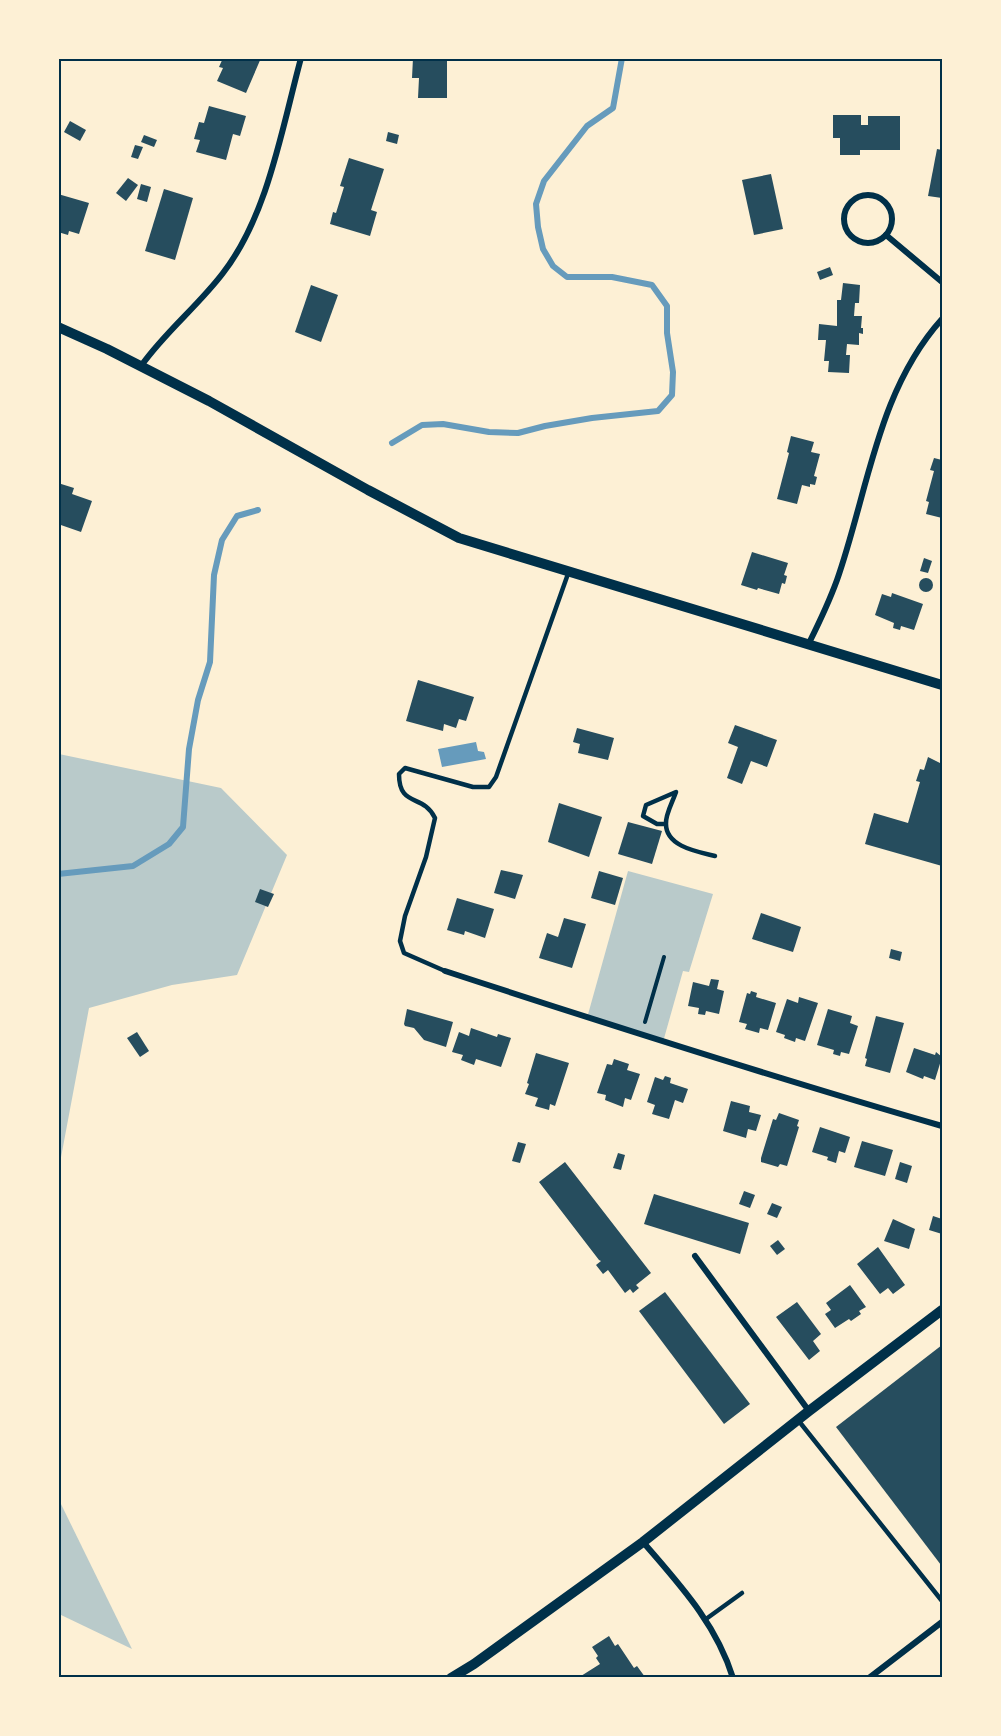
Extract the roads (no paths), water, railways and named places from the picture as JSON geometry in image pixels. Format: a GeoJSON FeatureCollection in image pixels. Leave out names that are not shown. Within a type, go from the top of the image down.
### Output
{"type":"FeatureCollection","features":[{"type":"Feature","properties":{"kind":"street"},"geometry":{"type":"LineString","coordinates":[[141,366],[171,328],[223,273],[248,236],[263,198],[301,58]]}},
{"type":"Feature","properties":{"kind":"street"},"geometry":{"type":"LineString","coordinates":[[870,195],[884,201],[892,215],[886,235],[869,243],[854,239],[844,219],[849,204],[855,199],[870,195]]}},
{"type":"Feature","properties":{"kind":"street"},"geometry":{"type":"LineString","coordinates":[[886,235],[942,282]]}},
{"type":"Feature","properties":{"kind":"street"},"geometry":{"type":"LineString","coordinates":[[809,644],[837,579],[874,451],[897,390],[912,359],[942,319]]}},
{"type":"Feature","properties":{"kind":"street"},"geometry":{"type":"LineString","coordinates":[[58,327],[219,406],[459,538],[942,685]]}},
{"type":"Feature","properties":{"kind":"street"},"geometry":{"type":"LineString","coordinates":[[445,971],[641,1035],[942,1126]]}},
{"type":"Feature","properties":{"kind":"street"},"geometry":{"type":"LineString","coordinates":[[695,1256],[808,1411]]}},
{"type":"Feature","properties":{"kind":"street"},"geometry":{"type":"LineString","coordinates":[[451,1677],[474,1664],[643,1542],[808,1411],[942,1310]]}},
{"type":"Feature","properties":{"kind":"street"},"geometry":{"type":"LineString","coordinates":[[643,1542],[706,1619],[722,1645],[734,1677]]}},
{"type":"Feature","properties":{"kind":"street"},"geometry":{"type":"LineString","coordinates":[[869,1677],[942,1622]]}},
{"type":"Feature","properties":{"kind":"lane"},"geometry":{"type":"LineString","coordinates":[[445,971],[404,953],[400,940],[405,916],[426,857],[435,818],[431,810],[402,793],[399,786],[399,774],[405,768],[473,787],[489,787],[496,777],[569,571]]}},
{"type":"Feature","properties":{"kind":"lane"},"geometry":{"type":"LineString","coordinates":[[665,824],[657,824],[643,816],[646,805],[676,792],[665,824],[669,835],[685,848],[715,856]]}},
{"type":"Feature","properties":{"kind":"lane"},"geometry":{"type":"LineString","coordinates":[[798,1419],[942,1601]]}},
{"type":"Feature","properties":{"kind":"lane"},"geometry":{"type":"LineString","coordinates":[[706,1619],[742,1593]]}},
{"type":"Feature","properties":{"kind":"water"},"geometry":{"type":"Polygon","coordinates":[[[476,742],[478,751],[484,752],[486,759],[442,767],[438,749],[476,742]]]}},
{"type":"Feature","properties":{"kind":"waterway"},"geometry":{"type":"LineString","coordinates":[[392,443],[422,425],[443,424],[489,432],[518,433],[592,418],[658,411],[672,395],[673,372],[667,333],[667,306],[652,285],[612,277],[567,277],[553,266],[543,249],[538,227],[536,204],[544,181],[587,126],[613,108],[622,58]]}},
{"type":"Feature","properties":{"kind":"waterway"},"geometry":{"type":"LineString","coordinates":[[58,874],[133,866],[169,844],[183,827],[189,749],[198,700],[210,662],[214,575],[222,540],[237,516],[258,510]]}}]}
